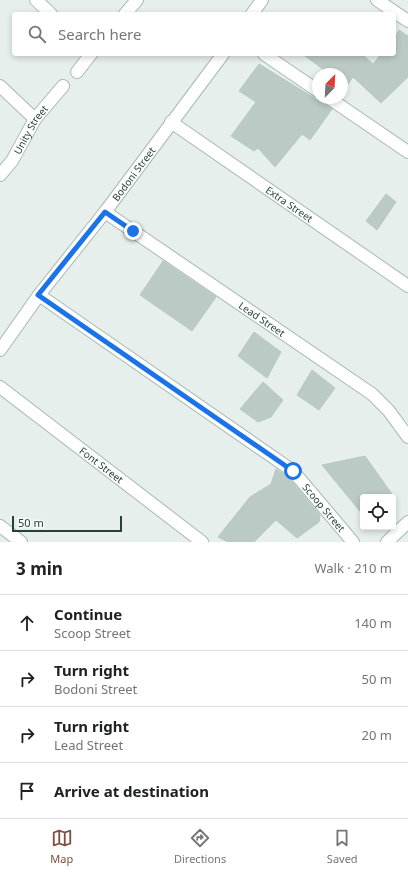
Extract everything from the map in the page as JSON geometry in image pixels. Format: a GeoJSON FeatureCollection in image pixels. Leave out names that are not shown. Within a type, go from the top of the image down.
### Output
{"type":"FeatureCollection","features":[{"type":"Feature","properties":{"kind":"street"},"geometry":{"type":"LineString","coordinates":[[38,0],[49,12]]}},
{"type":"Feature","properties":{"kind":"street"},"geometry":{"type":"LineString","coordinates":[[127,12],[137,0]]}},
{"type":"Feature","properties":{"kind":"street"},"geometry":{"type":"LineString","coordinates":[[253,12],[262,0]]}},
{"type":"Feature","properties":{"kind":"street"},"geometry":{"type":"LineString","coordinates":[[377,0],[395,12]]}},
{"type":"Feature","properties":{"kind":"street"},"geometry":{"type":"LineString","coordinates":[[396,13],[408,21]]}},
{"type":"Feature","properties":{"kind":"street"},"geometry":{"type":"LineString","coordinates":[[77,72],[89,56]]}},
{"type":"Feature","properties":{"kind":"street","name":"Bodoni Street"},"geometry":{"type":"LineString","coordinates":[[0,350],[38,295],[105,212],[220,56]]}},
{"type":"Feature","properties":{"kind":"street"},"geometry":{"type":"LineString","coordinates":[[267,56],[312,87]]}},
{"type":"Feature","properties":{"kind":"street"},"geometry":{"type":"LineString","coordinates":[[0,86],[36,119]]}},
{"type":"Feature","properties":{"kind":"street","name":"Unity Street"},"geometry":{"type":"LineString","coordinates":[[0,175],[12,161],[36,119],[63,86]]}},
{"type":"Feature","properties":{"kind":"street"},"geometry":{"type":"LineString","coordinates":[[338,104],[408,152]]}},
{"type":"Feature","properties":{"kind":"street","name":"Extra Street"},"geometry":{"type":"LineString","coordinates":[[171,122],[408,286]]}},
{"type":"Feature","properties":{"kind":"street","name":"Lead Street"},"geometry":{"type":"LineString","coordinates":[[105,212],[372,394],[389,411],[408,437]]}},
{"type":"Feature","properties":{"kind":"street","name":"Scoop Street"},"geometry":{"type":"LineString","coordinates":[[38,295],[293,471],[353,542]]}},
{"type":"Feature","properties":{"kind":"street","name":"Font Street"},"geometry":{"type":"LineString","coordinates":[[0,387],[202,542]]}},
{"type":"Feature","properties":{"kind":"street"},"geometry":{"type":"LineString","coordinates":[[387,542],[408,522]]}},
{"type":"Feature","properties":{"kind":"street"},"geometry":{"type":"LineString","coordinates":[[0,526],[21,542]]}},
{"type":"Feature","properties":{"kind":"building"},"geometry":{"type":"Polygon","coordinates":[[[399,30],[408,36],[408,77],[381,103],[353,77],[348,84],[348,68],[322,68],[305,56],[364,56],[373,64],[379,56],[396,56],[396,35],[399,30]]]}},
{"type":"Feature","properties":{"kind":"building"},"geometry":{"type":"Polygon","coordinates":[[[259,64],[312,97],[312,104],[324,104],[332,109],[310,140],[302,134],[275,167],[258,148],[254,151],[231,136],[256,102],[239,91],[259,64]]]}},
{"type":"Feature","properties":{"kind":"building"},"geometry":{"type":"Polygon","coordinates":[[[386,194],[396,202],[377,230],[366,221],[386,194]]]}},
{"type":"Feature","properties":{"kind":"building"},"geometry":{"type":"Polygon","coordinates":[[[163,261],[216,297],[192,331],[140,295],[163,261]]]}},
{"type":"Feature","properties":{"kind":"building"},"geometry":{"type":"Polygon","coordinates":[[[254,332],[281,352],[267,378],[238,356],[254,332]]]}},
{"type":"Feature","properties":{"kind":"building"},"geometry":{"type":"Polygon","coordinates":[[[312,370],[335,388],[319,410],[297,395],[312,370]]]}},
{"type":"Feature","properties":{"kind":"building"},"geometry":{"type":"Polygon","coordinates":[[[263,382],[283,400],[271,417],[258,422],[240,409],[263,382]]]}},
{"type":"Feature","properties":{"kind":"building"},"geometry":{"type":"Polygon","coordinates":[[[365,456],[392,494],[360,494],[360,511],[322,465],[365,456]]]}},
{"type":"Feature","properties":{"kind":"building"},"geometry":{"type":"Polygon","coordinates":[[[276,469],[288,477],[320,515],[319,522],[297,538],[276,520],[254,542],[228,542],[218,537],[250,497],[271,484],[276,469]]]}},
{"type":"Feature","properties":{"kind":"route"},"geometry":{"type":"LineString","coordinates":[[133,231],[105,212],[38,295],[293,471]]}}]}
